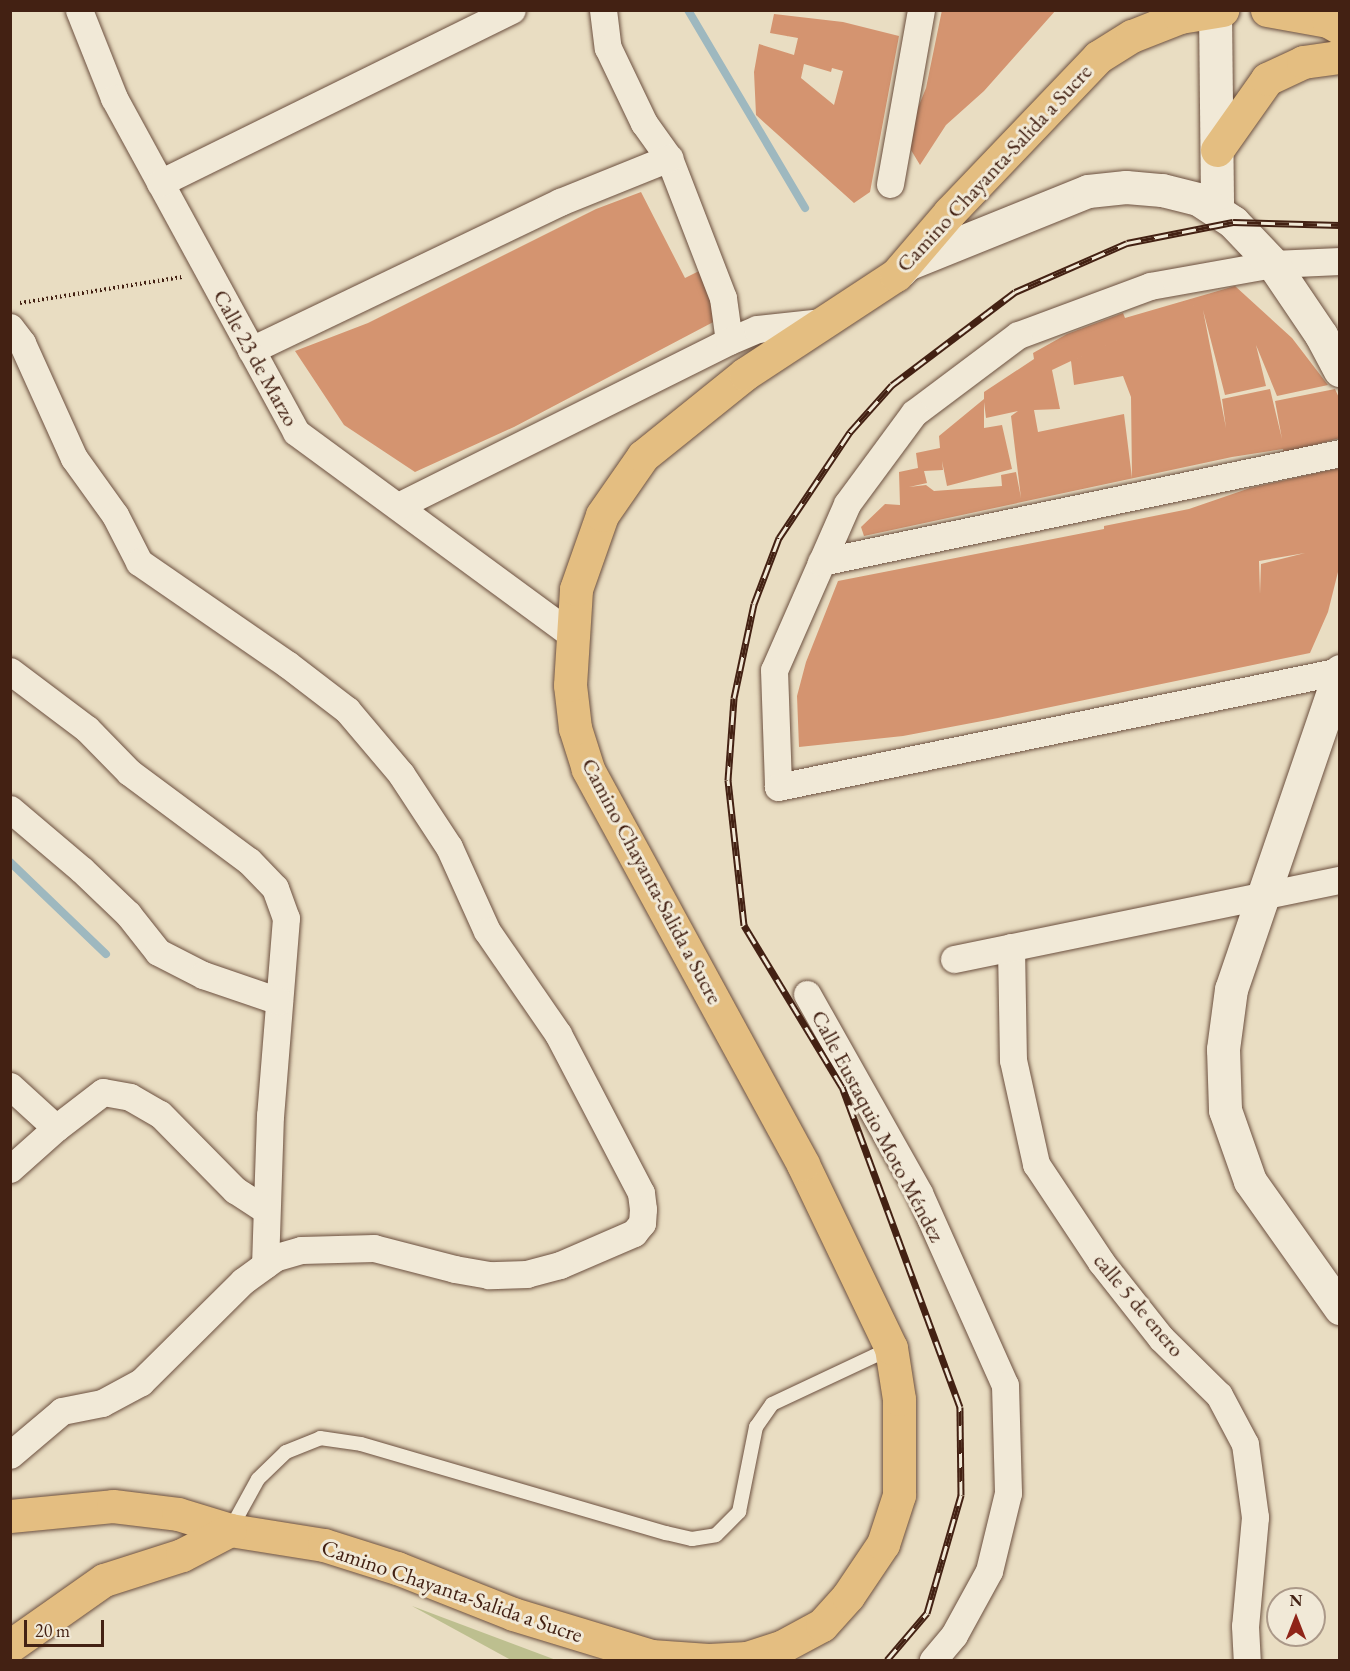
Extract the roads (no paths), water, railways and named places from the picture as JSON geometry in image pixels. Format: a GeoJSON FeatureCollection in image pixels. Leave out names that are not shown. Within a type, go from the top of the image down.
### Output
{"type":"FeatureCollection","features":[{"type":"Feature","properties":{"kind":"main road"},"geometry":{"type":"LineString","coordinates":[[1098,57],[1131,10]]}},
{"type":"Feature","properties":{"kind":"main road","name":"Camino Chayanta-Salida a Sucre"},"geometry":{"type":"LineString","coordinates":[[10,1516],[113,1506],[178,1514],[230,1530],[334,1549],[397,1568],[513,1614],[651,1656],[709,1660],[747,1658],[783,1646],[822,1624],[848,1596],[883,1544],[898,1495],[902,1444],[891,1348],[798,1154],[588,769],[574,717],[570,685],[576,589],[602,515],[643,456],[745,374],[896,275],[949,213],[1098,57],[1132,36],[1180,17],[1222,10]]}},
{"type":"Feature","properties":{"kind":"main road"},"geometry":{"type":"LineString","coordinates":[[1267,10],[1328,21],[1340,28]]}},
{"type":"Feature","properties":{"kind":"main road"},"geometry":{"type":"LineString","coordinates":[[1215,11],[1217,207]]}},
{"type":"Feature","properties":{"kind":"main road"},"geometry":{"type":"LineString","coordinates":[[1217,150],[1267,79],[1303,62],[1340,57]]}},
{"type":"Feature","properties":{"kind":"main road"},"geometry":{"type":"LineString","coordinates":[[896,275],[907,264],[1088,191],[1126,187],[1162,190],[1217,207],[1273,264],[1321,335],[1340,370]]}},
{"type":"Feature","properties":{"kind":"main road"},"geometry":{"type":"LineString","coordinates":[[1340,671],[1231,989],[1223,1049],[1226,1110],[1250,1181],[1340,1308]]}},
{"type":"Feature","properties":{"kind":"main road"},"geometry":{"type":"LineString","coordinates":[[10,1646],[104,1580],[182,1555],[230,1530]]}},
{"type":"Feature","properties":{"kind":"street","name":"Calle 23 de Marzo"},"geometry":{"type":"LineString","coordinates":[[80,10],[114,98],[296,432],[400,505],[572,634]]}},
{"type":"Feature","properties":{"kind":"street"},"geometry":{"type":"LineString","coordinates":[[160,183],[512,10]]}},
{"type":"Feature","properties":{"kind":"street"},"geometry":{"type":"LineString","coordinates":[[603,10],[608,48],[644,123],[669,158],[723,297],[729,341]]}},
{"type":"Feature","properties":{"kind":"street"},"geometry":{"type":"LineString","coordinates":[[890,184],[921,10]]}},
{"type":"Feature","properties":{"kind":"street"},"geometry":{"type":"LineString","coordinates":[[251,350],[560,202],[669,158]]}},
{"type":"Feature","properties":{"kind":"street"},"geometry":{"type":"LineString","coordinates":[[1340,261],[1273,264],[1150,286],[1018,335],[914,413],[847,504],[774,670],[778,788],[1340,671]]}},
{"type":"Feature","properties":{"kind":"street"},"geometry":{"type":"LineString","coordinates":[[400,505],[729,341],[757,329],[822,322]]}},
{"type":"Feature","properties":{"kind":"street"},"geometry":{"type":"LineString","coordinates":[[10,327],[22,343],[74,458],[115,514],[139,562],[287,664],[347,710],[401,774],[449,847],[487,931],[558,1034],[641,1192],[642,1223],[634,1233],[560,1265],[527,1274],[489,1275],[454,1269],[374,1248],[301,1250],[276,1257],[243,1281],[141,1382],[102,1403],[62,1411],[10,1455]]}},
{"type":"Feature","properties":{"kind":"street"},"geometry":{"type":"LineString","coordinates":[[822,562],[1340,453]]}},
{"type":"Feature","properties":{"kind":"street"},"geometry":{"type":"LineString","coordinates":[[10,671],[87,729],[129,772],[249,861],[275,888],[286,918],[266,1210],[266,1265]]}},
{"type":"Feature","properties":{"kind":"street"},"geometry":{"type":"LineString","coordinates":[[10,809],[82,870],[128,914],[158,952],[203,975],[279,1000]]}},
{"type":"Feature","properties":{"kind":"street"},"geometry":{"type":"LineString","coordinates":[[954,959],[1340,880]]}},
{"type":"Feature","properties":{"kind":"street","name":"calle 5 de enero"},"geometry":{"type":"LineString","coordinates":[[1011,947],[1013,1060],[1036,1164],[1101,1262],[1161,1338],[1219,1395],[1245,1444],[1255,1517],[1245,1626],[1247,1660]]}},
{"type":"Feature","properties":{"kind":"street","name":"Calle Eustaquio Moto Méndez"},"geometry":{"type":"LineString","coordinates":[[807,994],[919,1193],[1005,1385],[1008,1493],[988,1571],[954,1635],[933,1660]]}},
{"type":"Feature","properties":{"kind":"street"},"geometry":{"type":"LineString","coordinates":[[10,1086],[56,1128]]}},
{"type":"Feature","properties":{"kind":"street"},"geometry":{"type":"LineString","coordinates":[[10,1170],[56,1128],[103,1092],[130,1097],[160,1114],[235,1190],[266,1210]]}},
{"type":"Feature","properties":{"kind":"lane"},"geometry":{"type":"LineString","coordinates":[[230,1530],[258,1479],[286,1452],[320,1438],[361,1444],[675,1535],[692,1539],[716,1535],[739,1512],[756,1427],[771,1404],[891,1348]]}},
{"type":"Feature","properties":{"kind":"waterway"},"geometry":{"type":"LineString","coordinates":[[688,10],[805,208]]}},
{"type":"Feature","properties":{"kind":"waterway"},"geometry":{"type":"LineString","coordinates":[[10,862],[106,954]]}},
{"type":"Feature","properties":{"kind":"railway"},"geometry":{"type":"LineString","coordinates":[[887,1660],[927,1613],[961,1495],[960,1407],[842,1087],[744,925],[728,780],[734,698],[754,604],[779,538],[850,432],[892,385],[1015,292],[1127,243],[1233,222],[1340,225]]}}]}
